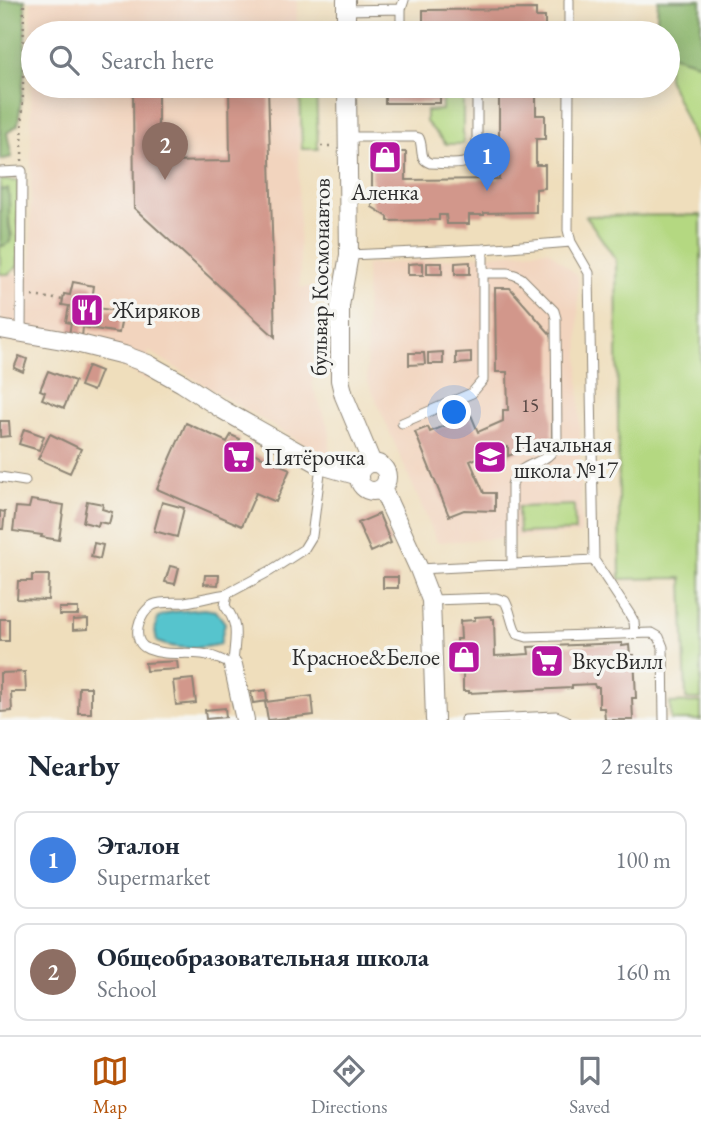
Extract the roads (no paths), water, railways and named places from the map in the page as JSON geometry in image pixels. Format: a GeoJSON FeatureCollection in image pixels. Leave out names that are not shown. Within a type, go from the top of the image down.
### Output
{"type":"FeatureCollection","features":[{"type":"Feature","properties":{"kind":"street","name":"бульвар Космонавтов"},"geometry":{"type":"LineString","coordinates":[[347,98],[349,255],[340,306],[340,380],[365,469]]}},
{"type":"Feature","properties":{"kind":"street"},"geometry":{"type":"LineString","coordinates":[[0,329],[68,341],[113,352],[148,365],[321,465],[365,469],[362,486],[372,491],[382,488],[431,600],[435,720]]}},
{"type":"Feature","properties":{"kind":"street"},"geometry":{"type":"LineString","coordinates":[[233,665],[245,720]]}},
{"type":"Feature","properties":{"kind":"lane"},"geometry":{"type":"LineString","coordinates":[[569,0],[569,21]]}},
{"type":"Feature","properties":{"kind":"lane"},"geometry":{"type":"LineString","coordinates":[[346,5],[402,5]]}},
{"type":"Feature","properties":{"kind":"lane"},"geometry":{"type":"LineString","coordinates":[[348,137],[414,136],[419,138],[422,144],[421,155],[425,161],[467,163],[474,159],[477,152],[477,98]]}},
{"type":"Feature","properties":{"kind":"lane"},"geometry":{"type":"LineString","coordinates":[[569,98],[568,230],[589,273],[594,560],[629,612],[634,622],[635,634]]}},
{"type":"Feature","properties":{"kind":"lane"},"geometry":{"type":"LineString","coordinates":[[0,172],[22,171],[20,333]]}},
{"type":"Feature","properties":{"kind":"lane"},"geometry":{"type":"LineString","coordinates":[[349,255],[572,242]]}},
{"type":"Feature","properties":{"kind":"lane"},"geometry":{"type":"LineString","coordinates":[[402,423],[472,393],[484,380],[483,249]]}},
{"type":"Feature","properties":{"kind":"lane"},"geometry":{"type":"LineString","coordinates":[[483,273],[508,273],[521,278],[550,307],[556,318],[557,441],[549,456],[515,475],[512,485],[512,564]]}},
{"type":"Feature","properties":{"kind":"lane"},"geometry":{"type":"LineString","coordinates":[[227,594],[225,606],[233,617],[236,632],[233,665],[203,654],[151,650],[138,641],[140,621],[154,604],[186,602],[227,594],[304,549],[312,536],[321,465]]}},
{"type":"Feature","properties":{"kind":"lane"},"geometry":{"type":"LineString","coordinates":[[0,477],[25,481]]}},
{"type":"Feature","properties":{"kind":"lane"},"geometry":{"type":"LineString","coordinates":[[419,569],[594,560]]}},
{"type":"Feature","properties":{"kind":"lane"},"geometry":{"type":"LineString","coordinates":[[431,600],[496,598],[505,601],[511,611],[511,624],[517,634],[527,637],[652,633],[659,637],[663,647],[664,720]]}},
{"type":"Feature","properties":{"kind":"lane"},"geometry":{"type":"LineString","coordinates":[[464,720],[556,716],[566,720]]}},
{"type":"Feature","properties":{"kind":"water"},"geometry":{"type":"Polygon","coordinates":[[[204,609],[216,611],[225,623],[220,644],[188,648],[157,642],[155,630],[158,617],[172,612],[204,609]]]}},
{"type":"Feature","properties":{"kind":"place","name":"Аленка"},"geometry":{"type":"Point","coordinates":[385,157]}},
{"type":"Feature","properties":{"kind":"place","name":"Общеобразовательная школа"},"geometry":{"type":"Point","coordinates":[165,180]}},
{"type":"Feature","properties":{"kind":"place","name":"Эталон"},"geometry":{"type":"Point","coordinates":[487,191]}},
{"type":"Feature","properties":{"kind":"place","name":"Жиряков"},"geometry":{"type":"Point","coordinates":[87,310]}},
{"type":"Feature","properties":{"kind":"place","name":"Пятёрочка"},"geometry":{"type":"Point","coordinates":[239,457]}},
{"type":"Feature","properties":{"kind":"place","name":"Начальная школа №17"},"geometry":{"type":"Point","coordinates":[490,457]}},
{"type":"Feature","properties":{"kind":"place","name":"Красное&Белое"},"geometry":{"type":"Point","coordinates":[464,657]}},
{"type":"Feature","properties":{"kind":"place","name":"ВкусВилл"},"geometry":{"type":"Point","coordinates":[547,661]}}]}
